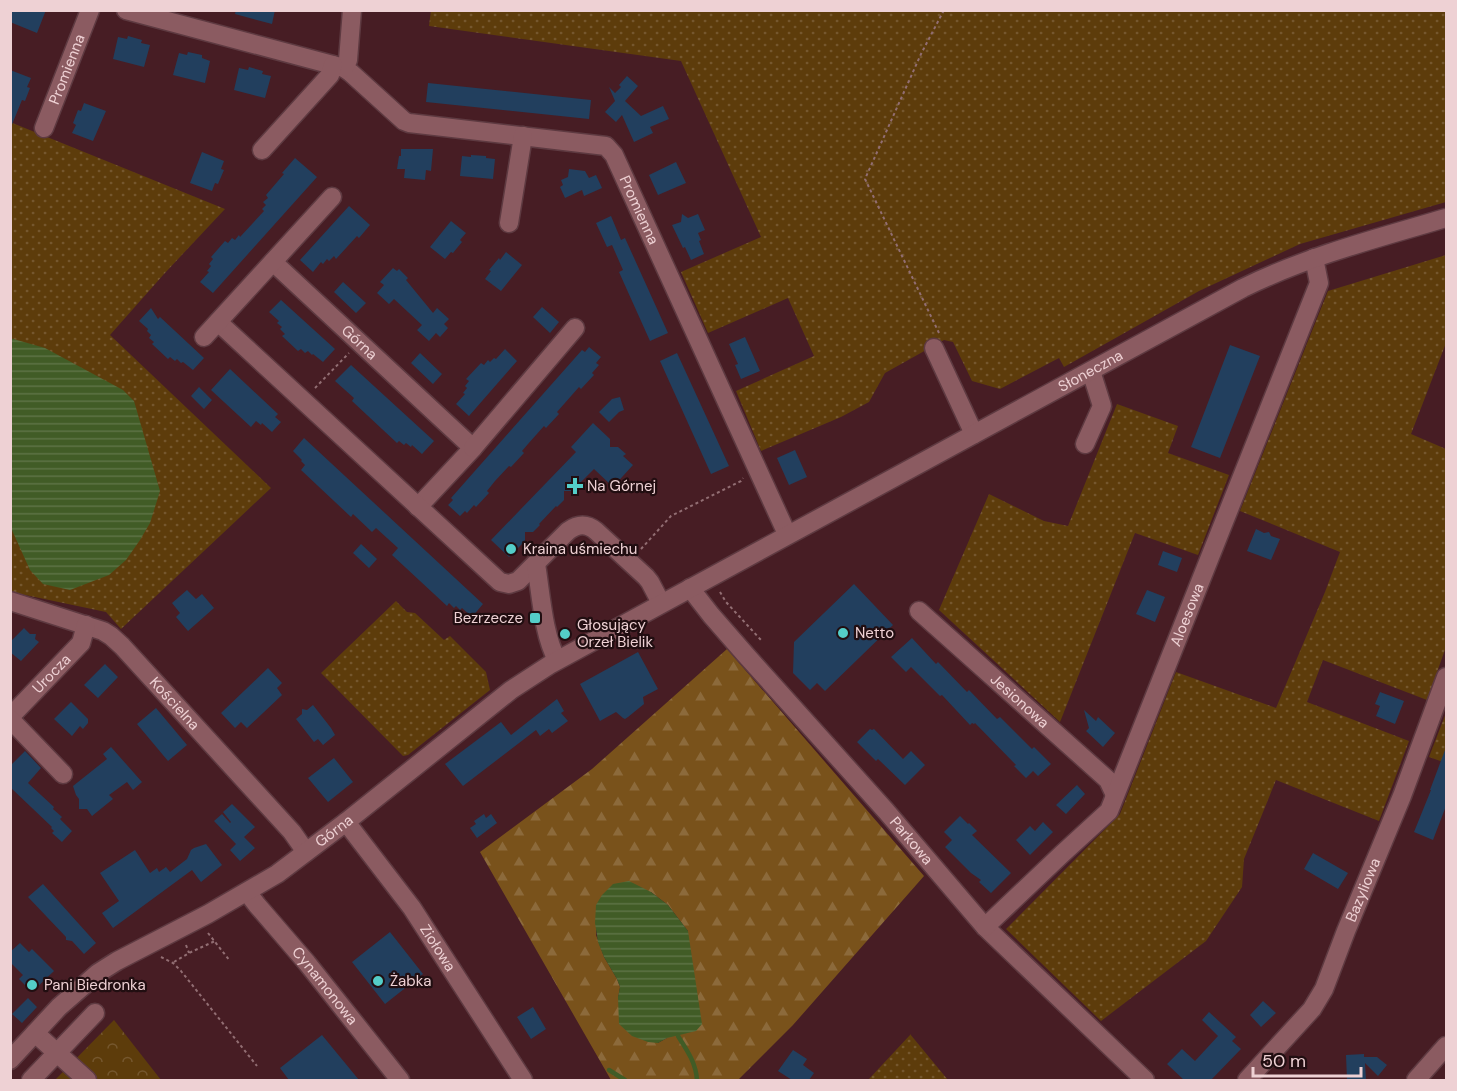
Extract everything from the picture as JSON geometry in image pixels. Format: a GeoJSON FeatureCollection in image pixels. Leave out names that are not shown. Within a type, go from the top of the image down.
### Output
{"type":"FeatureCollection","features":[{"type":"Feature","properties":{"kind":"street","name":"Promienna"},"geometry":{"type":"LineString","coordinates":[[44,128],[90,10]]}},
{"type":"Feature","properties":{"kind":"street","name":"Promienna"},"geometry":{"type":"LineString","coordinates":[[126,10],[339,67],[351,73],[408,123],[600,144],[610,149],[788,534]]}},
{"type":"Feature","properties":{"kind":"street"},"geometry":{"type":"LineString","coordinates":[[261,150],[330,75],[348,60],[352,10]]}},
{"type":"Feature","properties":{"kind":"street"},"geometry":{"type":"LineString","coordinates":[[509,223],[523,136]]}},
{"type":"Feature","properties":{"kind":"street"},"geometry":{"type":"LineString","coordinates":[[204,337],[332,197]]}},
{"type":"Feature","properties":{"kind":"street","name":"Słoneczna"},"geometry":{"type":"LineString","coordinates":[[750,555],[1270,275],[1314,258],[1446,218]]}},
{"type":"Feature","properties":{"kind":"street","name":"Aloesowa"},"geometry":{"type":"LineString","coordinates":[[985,927],[1109,811],[1319,283],[1314,258]]}},
{"type":"Feature","properties":{"kind":"street","name":"Górna"},"geometry":{"type":"LineString","coordinates":[[273,261],[473,448]]}},
{"type":"Feature","properties":{"kind":"street"},"geometry":{"type":"LineString","coordinates":[[222,319],[418,507],[502,583],[511,584],[518,581],[568,531],[576,526],[587,526],[596,531],[646,577],[662,603]]}},
{"type":"Feature","properties":{"kind":"street"},"geometry":{"type":"LineString","coordinates":[[418,507],[473,448],[574,328]]}},
{"type":"Feature","properties":{"kind":"street"},"geometry":{"type":"LineString","coordinates":[[937,342],[974,434]]}},
{"type":"Feature","properties":{"kind":"street"},"geometry":{"type":"LineString","coordinates":[[1085,444],[1102,406],[1091,371]]}},
{"type":"Feature","properties":{"kind":"street","name":"Górna"},"geometry":{"type":"LineString","coordinates":[[10,1060],[72,994],[98,973],[277,874],[511,690],[557,660],[750,555]]}},
{"type":"Feature","properties":{"kind":"street"},"geometry":{"type":"LineString","coordinates":[[536,564],[548,637],[557,660]]}},
{"type":"Feature","properties":{"kind":"street","name":"Parkowa"},"geometry":{"type":"LineString","coordinates":[[690,588],[745,654],[886,811],[985,927],[1145,1080]]}},
{"type":"Feature","properties":{"kind":"street","name":"Kościelna"},"geometry":{"type":"LineString","coordinates":[[10,601],[86,625],[111,636],[292,832],[306,852]]}},
{"type":"Feature","properties":{"kind":"street","name":"Jesionowa"},"geometry":{"type":"LineString","coordinates":[[920,611],[1108,780],[1115,795]]}},
{"type":"Feature","properties":{"kind":"street","name":"Urocza"},"geometry":{"type":"LineString","coordinates":[[10,718],[81,643],[86,625]]}},
{"type":"Feature","properties":{"kind":"street","name":"Bazyliowa"},"geometry":{"type":"LineString","coordinates":[[1247,1080],[1312,1009],[1324,989],[1402,796],[1446,677]]}},
{"type":"Feature","properties":{"kind":"street"},"geometry":{"type":"LineString","coordinates":[[10,718],[63,774]]}},
{"type":"Feature","properties":{"kind":"street","name":"Ziołowa"},"geometry":{"type":"LineString","coordinates":[[346,822],[409,903],[522,1080]]}},
{"type":"Feature","properties":{"kind":"street","name":"Cynamonowa"},"geometry":{"type":"LineString","coordinates":[[248,892],[400,1080]]}},
{"type":"Feature","properties":{"kind":"street"},"geometry":{"type":"LineString","coordinates":[[31,1080],[94,1013]]}},
{"type":"Feature","properties":{"kind":"street"},"geometry":{"type":"LineString","coordinates":[[35,1033],[87,1080]]}},
{"type":"Feature","properties":{"kind":"street"},"geometry":{"type":"LineString","coordinates":[[1416,1080],[1440,1066],[1446,1046]]}},
{"type":"Feature","properties":{"kind":"path"},"geometry":{"type":"LineString","coordinates":[[937,342],[865,178],[921,54],[944,10]]}},
{"type":"Feature","properties":{"kind":"path"},"geometry":{"type":"LineString","coordinates":[[309,393],[360,342]]}},
{"type":"Feature","properties":{"kind":"path"},"geometry":{"type":"LineString","coordinates":[[636,555],[670,516],[741,481],[751,456]]}},
{"type":"Feature","properties":{"kind":"path"},"geometry":{"type":"LineString","coordinates":[[711,576],[726,602],[761,640]]}},
{"type":"Feature","properties":{"kind":"path"},"geometry":{"type":"LineString","coordinates":[[206,931],[230,961]]}},
{"type":"Feature","properties":{"kind":"path"},"geometry":{"type":"LineString","coordinates":[[214,941],[173,963],[257,1066]]}},
{"type":"Feature","properties":{"kind":"green space"},"geometry":{"type":"Polygon","coordinates":[[[431,10],[1446,11],[1446,202],[1300,244],[1199,291],[1064,367],[1059,358],[1000,389],[972,381],[953,342],[944,340],[885,373],[869,402],[841,417],[761,451],[736,391],[814,356],[788,298],[708,333],[681,272],[761,237],[681,61],[429,26],[431,10]]]}},
{"type":"Feature","properties":{"kind":"green space"},"geometry":{"type":"Polygon","coordinates":[[[10,122],[225,209],[110,335],[271,488],[121,629],[106,612],[11,592],[10,122]]]}},
{"type":"Feature","properties":{"kind":"green space"},"geometry":{"type":"Polygon","coordinates":[[[1446,255],[1446,343],[1411,434],[1446,449],[1446,647],[1427,700],[1323,660],[1307,702],[1409,741],[1379,821],[1276,780],[1244,859],[1242,887],[1206,941],[1101,1021],[1006,929],[1120,814],[1176,672],[1276,708],[1340,552],[1240,511],[1328,291],[1446,255]]]}},
{"type":"Feature","properties":{"kind":"green space"},"geometry":{"type":"Polygon","coordinates":[[[1117,404],[1178,426],[1168,453],[1229,475],[1198,555],[1135,533],[1060,722],[939,610],[989,494],[1044,521],[1068,526],[1117,404]]]}},
{"type":"Feature","properties":{"kind":"green space"},"geometry":{"type":"Polygon","coordinates":[[[396,601],[407,612],[415,613],[444,640],[450,636],[486,672],[490,690],[408,755],[403,756],[321,673],[396,601]]]}},
{"type":"Feature","properties":{"kind":"green space"},"geometry":{"type":"Polygon","coordinates":[[[727,649],[924,876],[793,1025],[738,1080],[611,1080],[480,852],[592,769],[727,649]],[[651,892],[596,905],[596,935],[604,957],[620,987],[618,998],[658,1043],[667,1038],[688,931],[668,905],[651,892]]]}},
{"type":"Feature","properties":{"kind":"green space"},"geometry":{"type":"Polygon","coordinates":[[[1446,713],[1446,763],[1429,757],[1446,713]]]}},
{"type":"Feature","properties":{"kind":"green space"},"geometry":{"type":"Polygon","coordinates":[[[114,1020],[161,1080],[55,1080],[114,1020]]]}},
{"type":"Feature","properties":{"kind":"green space"},"geometry":{"type":"Polygon","coordinates":[[[910,1035],[948,1080],[868,1080],[910,1035]]]}},
{"type":"Feature","properties":{"kind":"shaded area"},"geometry":{"type":"Polygon","coordinates":[[[10,338],[45,348],[123,390],[134,401],[160,491],[150,523],[126,560],[109,575],[70,590],[43,584],[30,570],[11,528],[10,338]]]}},
{"type":"Feature","properties":{"kind":"shaded area"},"geometry":{"type":"Polygon","coordinates":[[[629,881],[651,892],[668,905],[688,931],[702,1024],[696,1031],[667,1038],[658,1043],[632,1036],[619,1024],[620,987],[598,942],[595,923],[596,905],[613,884],[629,881]]]}},
{"type":"Feature","properties":{"kind":"building"},"geometry":{"type":"Polygon","coordinates":[[[10,10],[46,10],[37,33],[10,22],[10,10]]]}},
{"type":"Feature","properties":{"kind":"building"},"geometry":{"type":"Polygon","coordinates":[[[236,10],[275,10],[272,24],[235,14],[236,10]]]}},
{"type":"Feature","properties":{"kind":"building"},"geometry":{"type":"Polygon","coordinates":[[[128,36],[150,45],[144,67],[113,59],[118,37],[127,39],[128,36]]]}},
{"type":"Feature","properties":{"kind":"building"},"geometry":{"type":"Polygon","coordinates":[[[188,52],[202,55],[202,58],[210,61],[205,83],[173,75],[179,53],[187,55],[188,52]]]}},
{"type":"Feature","properties":{"kind":"building"},"geometry":{"type":"Polygon","coordinates":[[[249,67],[271,76],[265,98],[234,90],[239,68],[248,70],[249,67]]]}},
{"type":"Feature","properties":{"kind":"building"},"geometry":{"type":"Polygon","coordinates":[[[10,70],[31,78],[25,101],[22,100],[11,127],[10,70]]]}},
{"type":"Feature","properties":{"kind":"building"},"geometry":{"type":"Polygon","coordinates":[[[627,76],[638,86],[625,101],[641,116],[663,106],[669,119],[650,127],[653,133],[634,142],[622,115],[616,122],[605,112],[615,101],[609,87],[615,93],[627,76]]]}},
{"type":"Feature","properties":{"kind":"building"},"geometry":{"type":"Polygon","coordinates":[[[428,83],[591,100],[589,119],[426,102],[428,83]]]}},
{"type":"Feature","properties":{"kind":"building"},"geometry":{"type":"Polygon","coordinates":[[[84,103],[106,111],[93,141],[72,133],[76,125],[73,123],[78,110],[81,111],[84,103]]]}},
{"type":"Feature","properties":{"kind":"building"},"geometry":{"type":"Polygon","coordinates":[[[401,149],[433,149],[431,171],[426,170],[425,180],[404,178],[405,169],[397,169],[401,149]]]}},
{"type":"Feature","properties":{"kind":"building"},"geometry":{"type":"Polygon","coordinates":[[[202,152],[224,161],[221,169],[224,170],[212,191],[190,183],[202,152]]]}},
{"type":"Feature","properties":{"kind":"building"},"geometry":{"type":"Polygon","coordinates":[[[471,155],[495,159],[493,179],[460,176],[462,156],[471,157],[471,155]]]}},
{"type":"Feature","properties":{"kind":"building"},"geometry":{"type":"Polygon","coordinates":[[[295,158],[317,177],[213,293],[200,282],[209,272],[207,271],[211,266],[209,264],[213,259],[211,257],[225,241],[228,243],[232,238],[235,240],[239,235],[240,237],[264,211],[262,209],[266,205],[263,202],[268,198],[266,195],[295,158]]]}},
{"type":"Feature","properties":{"kind":"building"},"geometry":{"type":"Polygon","coordinates":[[[676,162],[686,183],[658,195],[649,175],[676,162]]]}},
{"type":"Feature","properties":{"kind":"building"},"geometry":{"type":"Polygon","coordinates":[[[569,169],[585,171],[589,178],[596,175],[602,188],[584,196],[582,190],[565,198],[560,187],[563,185],[561,180],[568,177],[569,169]]]}},
{"type":"Feature","properties":{"kind":"building"},"geometry":{"type":"Polygon","coordinates":[[[349,206],[370,225],[336,259],[334,256],[323,264],[321,262],[313,272],[300,260],[349,206]]]}},
{"type":"Feature","properties":{"kind":"building"},"geometry":{"type":"Polygon","coordinates":[[[682,214],[688,218],[698,214],[705,230],[698,233],[704,254],[691,260],[672,225],[681,222],[682,214]]]}},
{"type":"Feature","properties":{"kind":"building"},"geometry":{"type":"Polygon","coordinates":[[[611,216],[621,240],[625,238],[668,333],[650,341],[619,272],[623,270],[612,245],[607,247],[596,223],[611,216]]]}},
{"type":"Feature","properties":{"kind":"building"},"geometry":{"type":"Polygon","coordinates":[[[451,221],[466,233],[460,240],[462,242],[445,259],[430,247],[451,221]]]}},
{"type":"Feature","properties":{"kind":"building"},"geometry":{"type":"Polygon","coordinates":[[[506,252],[522,265],[501,291],[485,279],[491,271],[489,270],[506,252]]]}},
{"type":"Feature","properties":{"kind":"building"},"geometry":{"type":"Polygon","coordinates":[[[393,268],[397,271],[399,269],[408,278],[406,280],[433,313],[437,308],[449,319],[444,324],[448,328],[440,337],[436,333],[429,341],[417,330],[422,325],[394,299],[389,304],[377,293],[384,285],[380,282],[393,268]]]}},
{"type":"Feature","properties":{"kind":"building"},"geometry":{"type":"Polygon","coordinates":[[[343,282],[366,303],[356,313],[334,292],[343,282]]]}},
{"type":"Feature","properties":{"kind":"building"},"geometry":{"type":"Polygon","coordinates":[[[281,300],[335,349],[323,362],[308,351],[305,353],[301,349],[298,351],[282,336],[285,334],[277,323],[279,321],[269,312],[281,300]]]}},
{"type":"Feature","properties":{"kind":"building"},"geometry":{"type":"Polygon","coordinates":[[[542,307],[559,322],[550,333],[533,317],[542,307]]]}},
{"type":"Feature","properties":{"kind":"building"},"geometry":{"type":"Polygon","coordinates":[[[151,308],[158,319],[160,317],[204,358],[193,370],[177,359],[175,361],[170,357],[168,359],[152,344],[154,342],[149,338],[151,335],[148,329],[139,321],[151,308]]]}},
{"type":"Feature","properties":{"kind":"building"},"geometry":{"type":"Polygon","coordinates":[[[745,337],[760,371],[741,379],[735,365],[738,364],[729,344],[745,337]]]}},
{"type":"Feature","properties":{"kind":"building"},"geometry":{"type":"Polygon","coordinates":[[[1230,345],[1260,356],[1220,458],[1191,447],[1230,345]]]}},
{"type":"Feature","properties":{"kind":"building"},"geometry":{"type":"Polygon","coordinates":[[[589,347],[601,357],[596,363],[599,365],[592,373],[594,375],[581,389],[579,387],[546,428],[544,426],[522,451],[524,453],[495,481],[487,491],[489,493],[476,507],[474,505],[467,513],[465,511],[460,516],[448,505],[453,500],[451,498],[582,350],[585,352],[589,347]]]}},
{"type":"Feature","properties":{"kind":"building"},"geometry":{"type":"Polygon","coordinates":[[[505,349],[517,361],[469,416],[456,404],[465,394],[463,393],[467,388],[465,386],[469,381],[466,379],[481,363],[484,365],[488,360],[490,362],[496,359],[505,349]]]}},
{"type":"Feature","properties":{"kind":"building"},"geometry":{"type":"Polygon","coordinates":[[[420,353],[442,374],[433,384],[411,363],[420,353]]]}},
{"type":"Feature","properties":{"kind":"building"},"geometry":{"type":"Polygon","coordinates":[[[677,353],[729,466],[711,474],[660,361],[677,353]]]}},
{"type":"Feature","properties":{"kind":"building"},"geometry":{"type":"Polygon","coordinates":[[[351,365],[434,441],[422,454],[412,445],[411,447],[406,443],[404,445],[399,441],[397,443],[352,401],[354,398],[335,381],[351,365]]]}},
{"type":"Feature","properties":{"kind":"building"},"geometry":{"type":"Polygon","coordinates":[[[230,369],[278,414],[275,417],[281,422],[272,432],[256,421],[251,427],[211,390],[230,369]]]}},
{"type":"Feature","properties":{"kind":"building"},"geometry":{"type":"Polygon","coordinates":[[[199,387],[212,400],[204,409],[191,396],[199,387]]]}},
{"type":"Feature","properties":{"kind":"building"},"geometry":{"type":"Polygon","coordinates":[[[620,397],[624,410],[609,422],[599,412],[612,399],[620,397]]]}},
{"type":"Feature","properties":{"kind":"building"},"geometry":{"type":"Polygon","coordinates":[[[593,423],[610,439],[610,447],[618,447],[626,454],[623,456],[633,465],[613,487],[594,469],[572,491],[564,491],[564,500],[533,532],[525,532],[525,541],[509,557],[491,540],[576,452],[571,447],[593,423]]]}},
{"type":"Feature","properties":{"kind":"building"},"geometry":{"type":"Polygon","coordinates":[[[304,438],[483,604],[472,617],[462,608],[460,610],[456,606],[454,608],[449,603],[447,606],[392,555],[398,548],[376,528],[372,532],[353,514],[351,517],[301,470],[305,465],[293,451],[304,438]]]}},
{"type":"Feature","properties":{"kind":"building"},"geometry":{"type":"Polygon","coordinates":[[[795,450],[807,477],[789,485],[777,458],[795,450]]]}},
{"type":"Feature","properties":{"kind":"building"},"geometry":{"type":"Polygon","coordinates":[[[1256,529],[1264,533],[1269,532],[1271,536],[1280,539],[1271,560],[1247,551],[1256,529]]]}},
{"type":"Feature","properties":{"kind":"building"},"geometry":{"type":"Polygon","coordinates":[[[361,544],[377,559],[369,568],[353,553],[361,544]]]}},
{"type":"Feature","properties":{"kind":"building"},"geometry":{"type":"Polygon","coordinates":[[[1163,551],[1182,558],[1177,572],[1158,565],[1163,551]]]}},
{"type":"Feature","properties":{"kind":"building","name":"Netto"},"geometry":{"type":"Polygon","coordinates":[[[854,584],[893,625],[825,691],[817,683],[810,690],[793,673],[794,642],[854,584]]]}},
{"type":"Feature","properties":{"kind":"building"},"geometry":{"type":"Polygon","coordinates":[[[187,590],[196,599],[202,594],[214,608],[188,631],[176,617],[180,613],[172,603],[187,590]]]}},
{"type":"Feature","properties":{"kind":"building"},"geometry":{"type":"Polygon","coordinates":[[[1147,590],[1165,597],[1155,622],[1136,614],[1147,590]]]}},
{"type":"Feature","properties":{"kind":"building"},"geometry":{"type":"Polygon","coordinates":[[[24,628],[30,634],[36,634],[35,639],[39,642],[21,661],[10,652],[10,642],[24,628]]]}},
{"type":"Feature","properties":{"kind":"building"},"geometry":{"type":"Polygon","coordinates":[[[912,638],[936,664],[938,662],[967,692],[969,690],[997,719],[1000,717],[1032,749],[1034,747],[1051,764],[1038,776],[1033,771],[1026,778],[975,723],[970,725],[911,667],[906,672],[891,657],[912,638]]]}},
{"type":"Feature","properties":{"kind":"building"},"geometry":{"type":"Polygon","coordinates":[[[638,652],[658,689],[643,697],[644,704],[625,719],[616,712],[600,721],[580,684],[638,652]]]}},
{"type":"Feature","properties":{"kind":"building"},"geometry":{"type":"Polygon","coordinates":[[[105,664],[118,677],[98,698],[84,685],[105,664]]]}},
{"type":"Feature","properties":{"kind":"building"},"geometry":{"type":"Polygon","coordinates":[[[268,668],[282,683],[277,688],[282,695],[247,728],[241,722],[235,728],[221,713],[268,668]]]}},
{"type":"Feature","properties":{"kind":"building"},"geometry":{"type":"Polygon","coordinates":[[[1380,692],[1404,701],[1395,724],[1376,716],[1380,706],[1375,704],[1380,692]]]}},
{"type":"Feature","properties":{"kind":"building"},"geometry":{"type":"Polygon","coordinates":[[[557,699],[564,711],[561,713],[568,721],[552,733],[549,729],[540,736],[536,730],[463,786],[445,764],[501,722],[511,735],[557,699]]]}},
{"type":"Feature","properties":{"kind":"building"},"geometry":{"type":"Polygon","coordinates":[[[71,702],[88,719],[83,729],[80,726],[72,736],[54,719],[71,702]]]}},
{"type":"Feature","properties":{"kind":"building"},"geometry":{"type":"Polygon","coordinates":[[[313,705],[335,735],[323,745],[318,739],[314,742],[296,719],[302,714],[302,709],[307,710],[313,705]]]}},
{"type":"Feature","properties":{"kind":"building"},"geometry":{"type":"Polygon","coordinates":[[[156,708],[187,745],[168,761],[137,724],[156,708]]]}},
{"type":"Feature","properties":{"kind":"building"},"geometry":{"type":"Polygon","coordinates":[[[1084,710],[1096,721],[1098,717],[1115,733],[1103,747],[1086,731],[1089,728],[1084,710]]]}},
{"type":"Feature","properties":{"kind":"building"},"geometry":{"type":"Polygon","coordinates":[[[870,729],[874,729],[903,759],[911,751],[925,765],[905,785],[857,742],[870,729]]]}},
{"type":"Feature","properties":{"kind":"building"},"geometry":{"type":"Polygon","coordinates":[[[111,747],[142,782],[133,790],[127,782],[109,795],[113,799],[92,816],[87,809],[79,809],[79,799],[73,786],[107,759],[103,754],[111,747]]]}},
{"type":"Feature","properties":{"kind":"building"},"geometry":{"type":"Polygon","coordinates":[[[1445,750],[1446,806],[1433,840],[1414,832],[1445,750]]]}},
{"type":"Feature","properties":{"kind":"building"},"geometry":{"type":"Polygon","coordinates":[[[25,751],[41,768],[28,783],[54,807],[53,809],[62,817],[60,819],[72,831],[62,842],[52,833],[54,831],[52,827],[10,787],[10,766],[25,751]]]}},
{"type":"Feature","properties":{"kind":"building"},"geometry":{"type":"Polygon","coordinates":[[[334,758],[353,782],[328,802],[308,778],[334,758]]]}},
{"type":"Feature","properties":{"kind":"building"},"geometry":{"type":"Polygon","coordinates":[[[1077,785],[1085,794],[1066,814],[1056,805],[1077,785]]]}},
{"type":"Feature","properties":{"kind":"building"},"geometry":{"type":"Polygon","coordinates":[[[232,804],[255,827],[244,837],[255,848],[240,861],[230,850],[236,844],[214,821],[222,814],[230,823],[223,812],[232,804]]]}},
{"type":"Feature","properties":{"kind":"building"},"geometry":{"type":"Polygon","coordinates":[[[484,814],[486,818],[491,814],[497,823],[477,838],[470,828],[476,824],[474,821],[484,814]]]}},
{"type":"Feature","properties":{"kind":"building"},"geometry":{"type":"Polygon","coordinates":[[[960,816],[977,831],[972,835],[1011,873],[991,893],[979,882],[981,880],[945,847],[952,840],[944,832],[960,816]]]}},
{"type":"Feature","properties":{"kind":"building"},"geometry":{"type":"Polygon","coordinates":[[[1043,822],[1053,832],[1030,855],[1016,840],[1030,826],[1035,831],[1043,822]]]}},
{"type":"Feature","properties":{"kind":"building"},"geometry":{"type":"Polygon","coordinates":[[[206,844],[222,865],[201,882],[192,870],[113,928],[102,913],[119,901],[100,873],[135,850],[150,873],[157,868],[159,872],[166,867],[170,872],[187,859],[191,850],[206,844]]]}},
{"type":"Feature","properties":{"kind":"building"},"geometry":{"type":"Polygon","coordinates":[[[1313,853],[1348,873],[1338,889],[1304,869],[1313,853]]]}},
{"type":"Feature","properties":{"kind":"building"},"geometry":{"type":"Polygon","coordinates":[[[43,884],[96,943],[84,954],[72,941],[66,940],[66,937],[28,897],[43,884]]]}},
{"type":"Feature","properties":{"kind":"building"},"geometry":{"type":"Polygon","coordinates":[[[390,932],[423,974],[385,1004],[352,962],[390,932]]]}},
{"type":"Feature","properties":{"kind":"building"},"geometry":{"type":"Polygon","coordinates":[[[20,943],[29,952],[32,949],[54,971],[32,992],[19,979],[23,975],[10,962],[10,952],[20,943]]]}},
{"type":"Feature","properties":{"kind":"building"},"geometry":{"type":"Polygon","coordinates":[[[28,998],[37,1007],[22,1023],[12,1014],[28,998]]]}},
{"type":"Feature","properties":{"kind":"building"},"geometry":{"type":"Polygon","coordinates":[[[1263,1001],[1276,1013],[1261,1027],[1250,1015],[1263,1001]]]}},
{"type":"Feature","properties":{"kind":"building"},"geometry":{"type":"Polygon","coordinates":[[[533,1007],[546,1029],[531,1039],[517,1017],[533,1007]]]}},
{"type":"Feature","properties":{"kind":"building"},"geometry":{"type":"Polygon","coordinates":[[[1209,1012],[1236,1037],[1232,1041],[1241,1049],[1211,1080],[1184,1080],[1167,1064],[1182,1049],[1195,1061],[1218,1036],[1202,1020],[1209,1012]]]}},
{"type":"Feature","properties":{"kind":"building"},"geometry":{"type":"Polygon","coordinates":[[[322,1035],[359,1080],[289,1080],[280,1068],[322,1035]]]}},
{"type":"Feature","properties":{"kind":"building"},"geometry":{"type":"Polygon","coordinates":[[[793,1050],[807,1059],[803,1065],[814,1073],[809,1080],[792,1080],[778,1071],[793,1050]]]}},
{"type":"Feature","properties":{"kind":"building"},"geometry":{"type":"Polygon","coordinates":[[[1364,1054],[1364,1057],[1377,1057],[1387,1065],[1378,1076],[1365,1063],[1366,1080],[1347,1080],[1346,1055],[1364,1054]]]}},
{"type":"Feature","properties":{"kind":"waterway"},"geometry":{"type":"LineString","coordinates":[[678,1036],[693,1062],[697,1080]]}},
{"type":"Feature","properties":{"kind":"waterway"},"geometry":{"type":"LineString","coordinates":[[609,1070],[625,1080]]}},
{"type":"Feature","properties":{"kind":"place","name":"Na Górnej"},"geometry":{"type":"Point","coordinates":[575,486]}},
{"type":"Feature","properties":{"kind":"place","name":"Kraina uśmiechu"},"geometry":{"type":"Point","coordinates":[511,549]}},
{"type":"Feature","properties":{"kind":"place","name":"Bezrzecze"},"geometry":{"type":"Point","coordinates":[535,618]}},
{"type":"Feature","properties":{"kind":"place","name":"Netto"},"geometry":{"type":"Point","coordinates":[843,633]}},
{"type":"Feature","properties":{"kind":"place","name":"Głosujący Orzeł Bielik"},"geometry":{"type":"Point","coordinates":[565,634]}},
{"type":"Feature","properties":{"kind":"place","name":"Żabka"},"geometry":{"type":"Point","coordinates":[378,981]}},
{"type":"Feature","properties":{"kind":"place","name":"Pani Biedronka"},"geometry":{"type":"Point","coordinates":[32,985]}}]}
